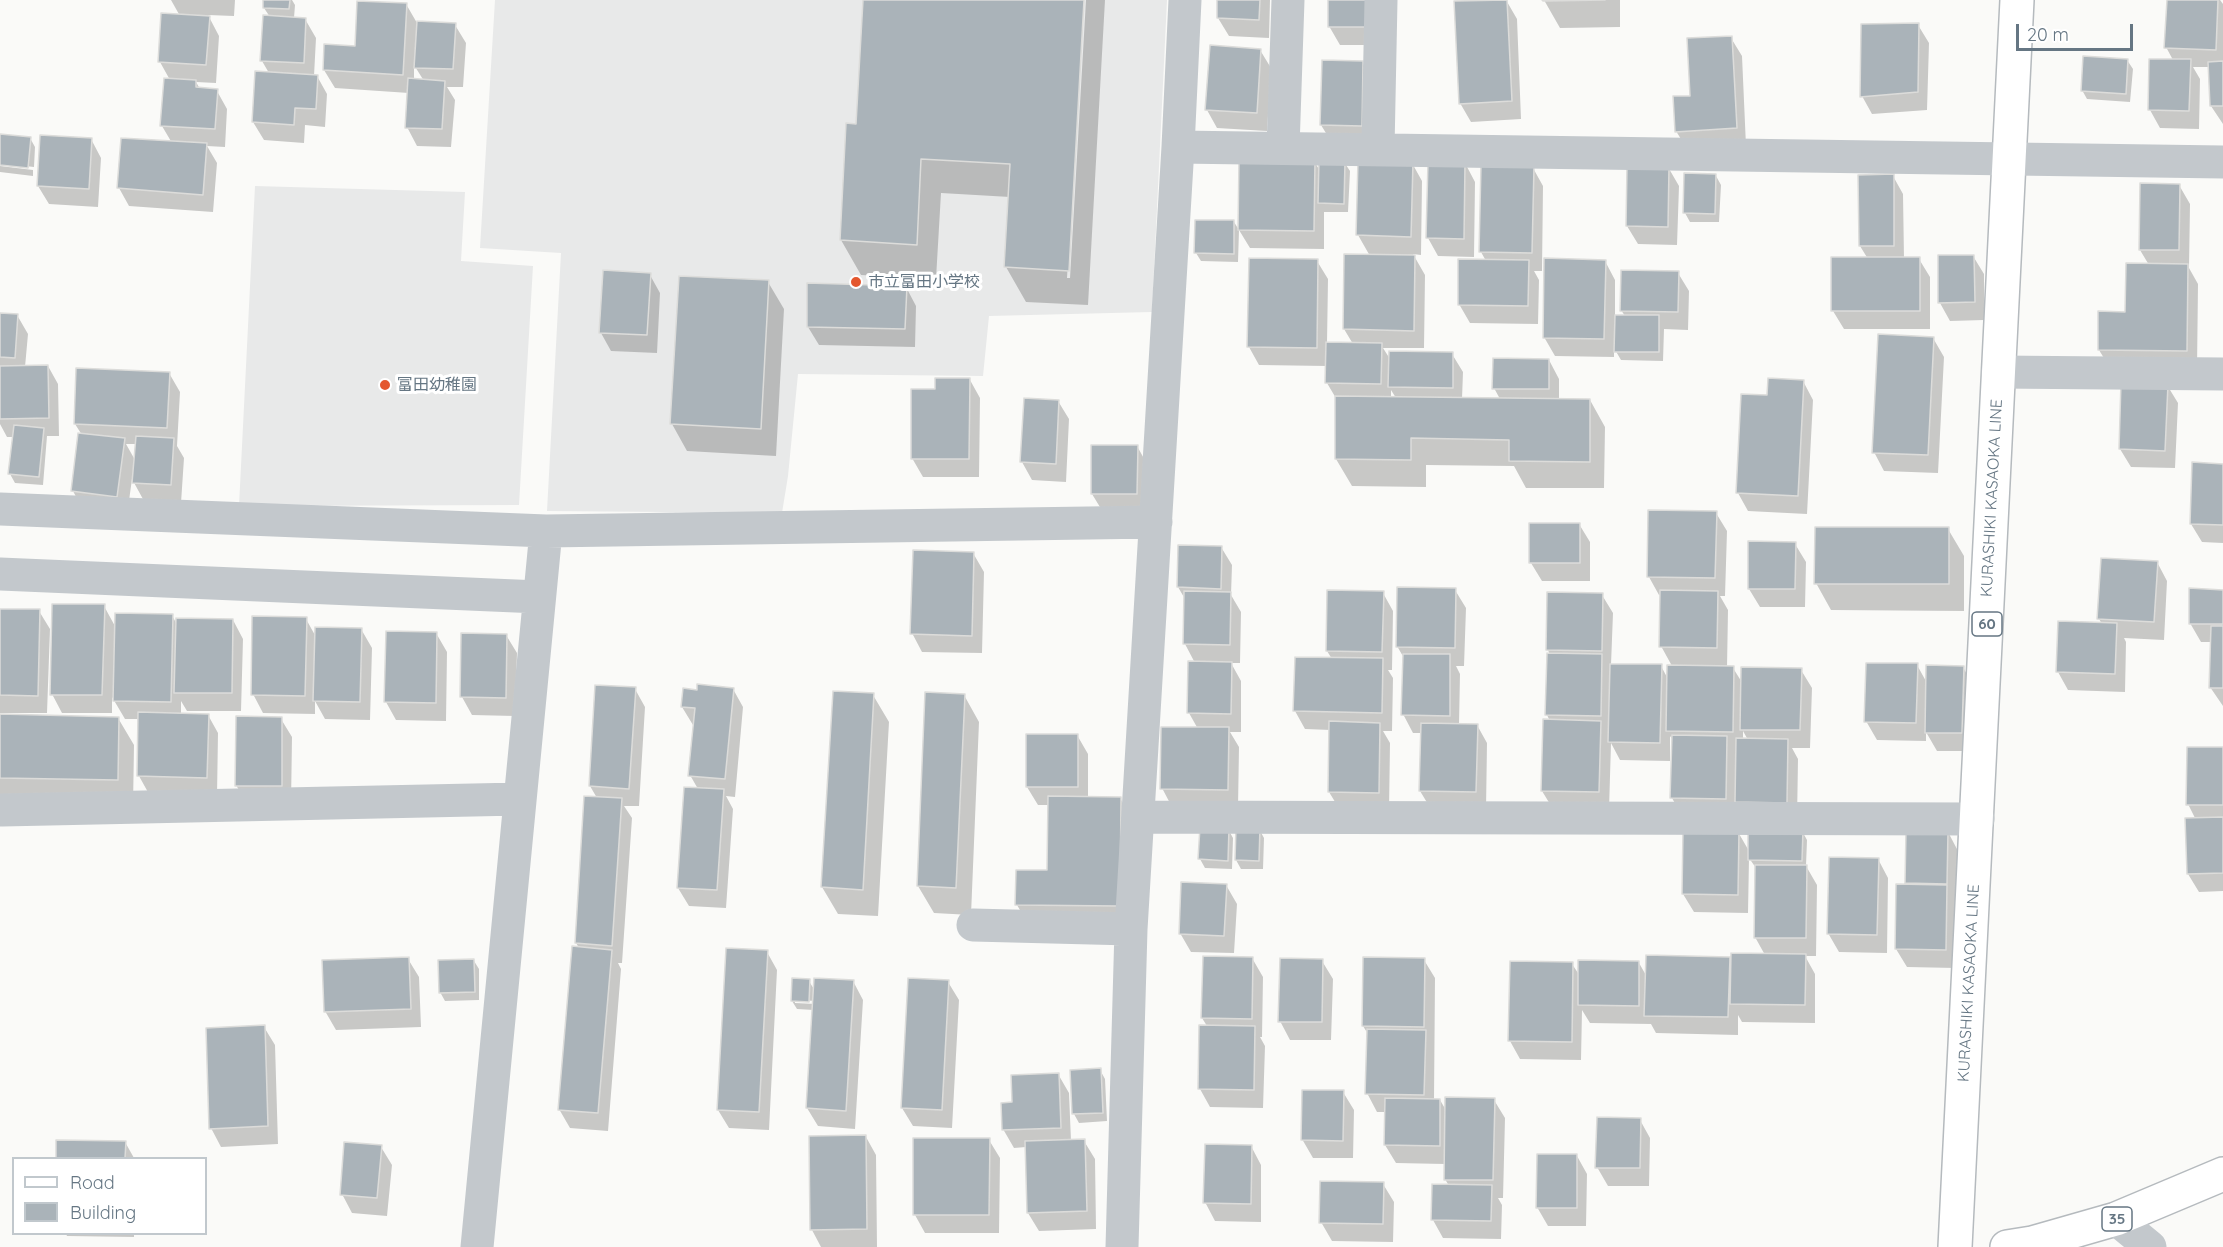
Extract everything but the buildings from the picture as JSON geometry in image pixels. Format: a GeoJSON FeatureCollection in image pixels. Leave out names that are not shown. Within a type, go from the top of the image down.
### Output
{"type":"FeatureCollection","features":[{"type":"Feature","properties":{"kind":"main road","name":"KURASHIKI KASAOKA LINE"},"geometry":{"type":"LineString","coordinates":[[1955,1247],[2017,0]]}},
{"type":"Feature","properties":{"kind":"main road","name":"35"},"geometry":{"type":"LineString","coordinates":[[2007,1247],[2032,1243],[2116,1219],[2223,1174]]}},
{"type":"Feature","properties":{"kind":"street"},"geometry":{"type":"LineString","coordinates":[[1122,1247],[1131,929],[1185,0]]}},
{"type":"Feature","properties":{"kind":"street"},"geometry":{"type":"LineString","coordinates":[[1283,148],[1288,0]]}},
{"type":"Feature","properties":{"kind":"street"},"geometry":{"type":"LineString","coordinates":[[1378,149],[1381,0]]}},
{"type":"Feature","properties":{"kind":"street"},"geometry":{"type":"LineString","coordinates":[[1178,147],[2223,162]]}},
{"type":"Feature","properties":{"kind":"street"},"geometry":{"type":"LineString","coordinates":[[1998,372],[2223,374]]}},
{"type":"Feature","properties":{"kind":"street"},"geometry":{"type":"LineString","coordinates":[[0,509],[546,531],[1156,522]]}},
{"type":"Feature","properties":{"kind":"street"},"geometry":{"type":"LineString","coordinates":[[477,1247],[546,531]]}},
{"type":"Feature","properties":{"kind":"street"},"geometry":{"type":"LineString","coordinates":[[0,574],[539,597]]}},
{"type":"Feature","properties":{"kind":"street"},"geometry":{"type":"LineString","coordinates":[[2,810],[520,799]]}},
{"type":"Feature","properties":{"kind":"street"},"geometry":{"type":"LineString","coordinates":[[1138,817],[1978,819]]}},
{"type":"Feature","properties":{"kind":"street"},"geometry":{"type":"LineString","coordinates":[[973,925],[1131,929]]}},
{"type":"Feature","properties":{"kind":"street"},"geometry":{"type":"LineString","coordinates":[[2116,1219],[2150,1247]]}},
{"type":"Feature","properties":{"kind":"shaded area","name":"市立富田小学校"},"geometry":{"type":"Polygon","coordinates":[[[495,0],[1167,0],[1152,312],[989,316],[983,376],[798,374],[782,513],[547,511],[561,253],[480,248],[495,0]]]}},
{"type":"Feature","properties":{"kind":"shaded area","name":"富田幼稚園"},"geometry":{"type":"Polygon","coordinates":[[[255,186],[465,192],[461,261],[533,266],[519,505],[239,506],[255,186]]]}},
{"type":"Feature","properties":{"kind":"place","name":"市立富田小学校"},"geometry":{"type":"Point","coordinates":[856,282]}},
{"type":"Feature","properties":{"kind":"place","name":"富田幼稚園"},"geometry":{"type":"Point","coordinates":[385,385]}}]}
